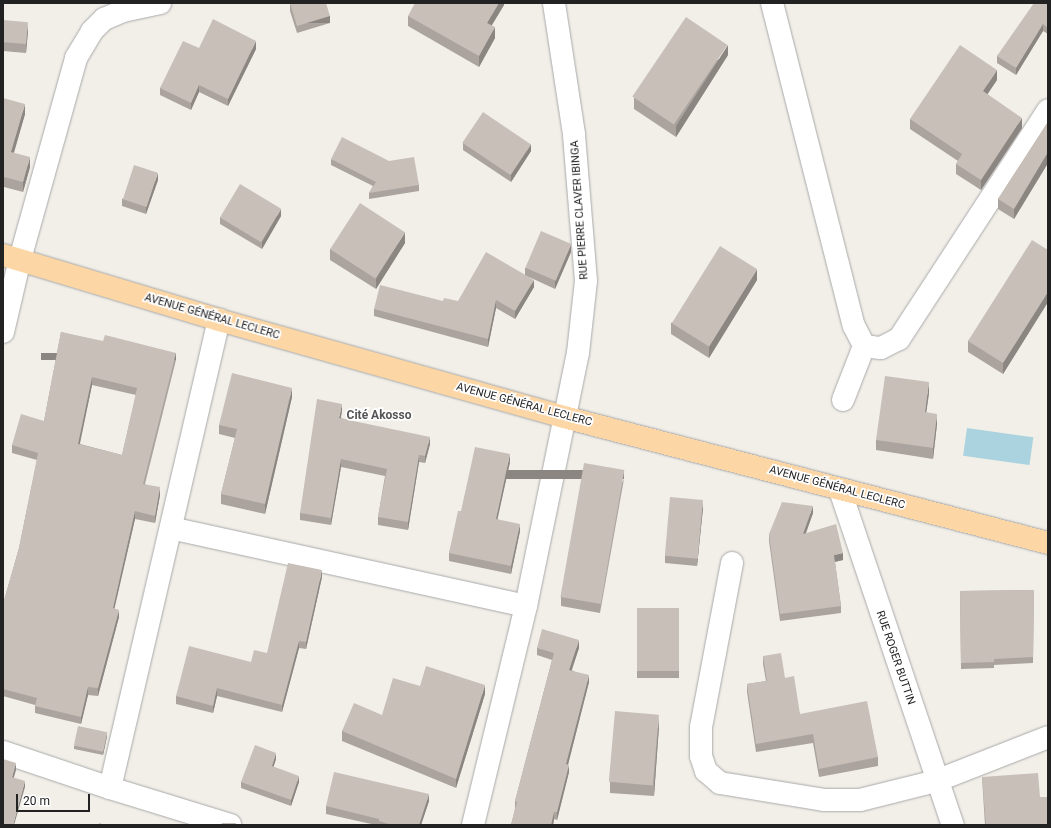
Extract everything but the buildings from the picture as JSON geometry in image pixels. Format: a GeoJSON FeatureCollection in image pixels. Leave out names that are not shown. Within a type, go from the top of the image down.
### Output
{"type":"FeatureCollection","features":[{"type":"Feature","properties":{"kind":"main road","name":"AVENUE GÉNÉRAL LECLERC"},"geometry":{"type":"LineString","coordinates":[[12,257],[219,320],[564,417],[1048,543]]}},
{"type":"Feature","properties":{"kind":"street"},"geometry":{"type":"LineString","coordinates":[[3,332],[12,257],[76,58],[92,31],[104,19],[123,10],[160,3]]}},
{"type":"Feature","properties":{"kind":"street","name":"RUE PIERRE CLAVER IBINGA"},"geometry":{"type":"LineString","coordinates":[[473,825],[526,606],[578,353],[586,281],[574,134],[554,3]]}},
{"type":"Feature","properties":{"kind":"street"},"geometry":{"type":"LineString","coordinates":[[772,3],[854,326],[864,346],[842,400]]}},
{"type":"Feature","properties":{"kind":"street"},"geometry":{"type":"LineString","coordinates":[[864,346],[881,348],[900,339],[1048,110]]}},
{"type":"Feature","properties":{"kind":"street"},"geometry":{"type":"LineString","coordinates":[[110,788],[219,320]]}},
{"type":"Feature","properties":{"kind":"street","name":"RUE ROGER BUTTIN"},"geometry":{"type":"LineString","coordinates":[[840,490],[936,781],[953,825]]}},
{"type":"Feature","properties":{"kind":"street"},"geometry":{"type":"LineString","coordinates":[[171,528],[526,606]]}},
{"type":"Feature","properties":{"kind":"street"},"geometry":{"type":"LineString","coordinates":[[732,563],[701,726],[701,756],[706,771],[720,783],[735,787],[824,800],[867,798],[936,781],[1048,737]]}},
{"type":"Feature","properties":{"kind":"street"},"geometry":{"type":"LineString","coordinates":[[3,752],[110,788],[230,825]]}},
{"type":"Feature","properties":{"kind":"water"},"geometry":{"type":"Polygon","coordinates":[[[967,428],[1033,437],[1029,465],[963,456],[967,428]]]}},
{"type":"Feature","properties":{"kind":"district","name":"Cité Akosso"},"geometry":{"type":"Point","coordinates":[379,416]}}]}
